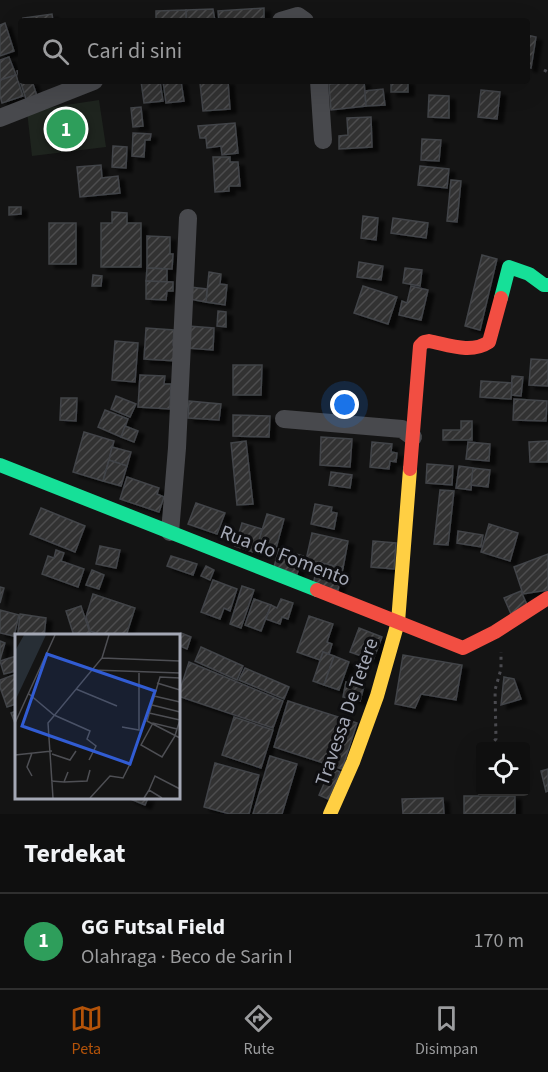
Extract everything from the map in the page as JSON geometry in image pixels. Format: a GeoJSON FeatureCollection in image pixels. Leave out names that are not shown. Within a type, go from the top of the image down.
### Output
{"type":"FeatureCollection","features":[{"type":"Feature","properties":{"kind":"street"},"geometry":{"type":"LineString","coordinates":[[0,118],[86,84]]}},
{"type":"Feature","properties":{"kind":"street"},"geometry":{"type":"LineString","coordinates":[[319,84],[323,140]]}},
{"type":"Feature","properties":{"kind":"street"},"geometry":{"type":"LineString","coordinates":[[170,532],[177,448],[188,218]]}},
{"type":"Feature","properties":{"kind":"street","name":"Travessa De Tetere"},"geometry":{"type":"LineString","coordinates":[[330,814],[353,762],[377,696],[398,622],[420,346],[429,341],[476,349],[484,348],[489,342],[509,267],[529,274],[544,285],[548,285]]}},
{"type":"Feature","properties":{"kind":"street"},"geometry":{"type":"LineString","coordinates":[[284,419],[402,429],[413,437]]}},
{"type":"Feature","properties":{"kind":"street","name":"Rua do Fomento"},"geometry":{"type":"LineString","coordinates":[[0,465],[463,648],[500,629],[548,598]]}},
{"type":"Feature","properties":{"kind":"path"},"geometry":{"type":"LineString","coordinates":[[493,742],[496,739],[495,690],[501,669],[500,629]]}},
{"type":"Feature","properties":{"kind":"shaded area"},"geometry":{"type":"Polygon","coordinates":[[[99,100],[106,147],[32,156],[27,111],[99,100]]]}},
{"type":"Feature","properties":{"kind":"building"},"geometry":{"type":"Polygon","coordinates":[[[264,8],[264,18],[219,18],[218,11],[264,8]]]}},
{"type":"Feature","properties":{"kind":"building"},"geometry":{"type":"Polygon","coordinates":[[[213,9],[214,18],[186,18],[186,10],[213,9]]]}},
{"type":"Feature","properties":{"kind":"building"},"geometry":{"type":"Polygon","coordinates":[[[186,10],[186,18],[156,18],[156,11],[186,10]]]}},
{"type":"Feature","properties":{"kind":"building"},"geometry":{"type":"Polygon","coordinates":[[[52,14],[53,18],[23,18],[52,14]]]}},
{"type":"Feature","properties":{"kind":"building"},"geometry":{"type":"Polygon","coordinates":[[[5,23],[14,51],[0,56],[0,25],[5,23]]]}},
{"type":"Feature","properties":{"kind":"building"},"geometry":{"type":"Polygon","coordinates":[[[530,36],[536,37],[530,68],[530,36]]]}},
{"type":"Feature","properties":{"kind":"building"},"geometry":{"type":"Polygon","coordinates":[[[9,57],[16,75],[0,80],[0,60],[9,57]]]}},
{"type":"Feature","properties":{"kind":"building"},"geometry":{"type":"Polygon","coordinates":[[[16,75],[23,96],[2,103],[0,80],[16,75]]]}},
{"type":"Feature","properties":{"kind":"building"},"geometry":{"type":"Polygon","coordinates":[[[21,84],[33,84],[37,96],[26,99],[21,84]]]}},
{"type":"Feature","properties":{"kind":"building"},"geometry":{"type":"Polygon","coordinates":[[[141,84],[160,84],[163,101],[144,103],[141,84]]]}},
{"type":"Feature","properties":{"kind":"building"},"geometry":{"type":"Polygon","coordinates":[[[163,84],[181,84],[184,101],[166,103],[163,84]]]}},
{"type":"Feature","properties":{"kind":"building"},"geometry":{"type":"Polygon","coordinates":[[[200,84],[228,84],[230,109],[203,111],[200,84]]]}},
{"type":"Feature","properties":{"kind":"building"},"geometry":{"type":"Polygon","coordinates":[[[329,84],[364,84],[366,106],[331,110],[329,84]]]}},
{"type":"Feature","properties":{"kind":"building"},"geometry":{"type":"Polygon","coordinates":[[[391,84],[408,84],[408,92],[391,92],[391,84]]]}},
{"type":"Feature","properties":{"kind":"building"},"geometry":{"type":"Polygon","coordinates":[[[383,89],[385,105],[366,106],[365,91],[383,89]]]}},
{"type":"Feature","properties":{"kind":"building"},"geometry":{"type":"Polygon","coordinates":[[[481,90],[500,92],[497,119],[478,117],[481,90]]]}},
{"type":"Feature","properties":{"kind":"building"},"geometry":{"type":"Polygon","coordinates":[[[429,95],[449,96],[449,118],[428,117],[429,95]]]}},
{"type":"Feature","properties":{"kind":"building"},"geometry":{"type":"Polygon","coordinates":[[[141,107],[143,126],[133,127],[131,108],[141,107]]]}},
{"type":"Feature","properties":{"kind":"building"},"geometry":{"type":"Polygon","coordinates":[[[371,117],[372,147],[339,149],[339,136],[348,135],[347,118],[371,117]]]}},
{"type":"Feature","properties":{"kind":"building"},"geometry":{"type":"Polygon","coordinates":[[[235,123],[238,153],[222,155],[221,146],[207,148],[206,138],[200,138],[198,126],[235,123]]]}},
{"type":"Feature","properties":{"kind":"building"},"geometry":{"type":"Polygon","coordinates":[[[133,133],[151,134],[150,140],[145,140],[144,157],[132,156],[133,133]]]}},
{"type":"Feature","properties":{"kind":"building"},"geometry":{"type":"Polygon","coordinates":[[[422,139],[441,140],[439,161],[421,160],[422,139]]]}},
{"type":"Feature","properties":{"kind":"building"},"geometry":{"type":"Polygon","coordinates":[[[113,146],[127,147],[126,168],[112,167],[113,146]]]}},
{"type":"Feature","properties":{"kind":"building"},"geometry":{"type":"Polygon","coordinates":[[[213,157],[230,157],[230,162],[238,162],[240,186],[229,186],[229,191],[215,192],[213,157]]]}},
{"type":"Feature","properties":{"kind":"building"},"geometry":{"type":"Polygon","coordinates":[[[101,165],[102,178],[118,176],[120,193],[80,197],[77,167],[101,165]]]}},
{"type":"Feature","properties":{"kind":"building"},"geometry":{"type":"Polygon","coordinates":[[[420,166],[449,169],[447,188],[418,185],[420,166]]]}},
{"type":"Feature","properties":{"kind":"building"},"geometry":{"type":"Polygon","coordinates":[[[451,180],[461,181],[457,222],[447,221],[451,180]]]}},
{"type":"Feature","properties":{"kind":"building"},"geometry":{"type":"Polygon","coordinates":[[[9,207],[21,207],[21,214],[9,215],[9,207]]]}},
{"type":"Feature","properties":{"kind":"building"},"geometry":{"type":"Polygon","coordinates":[[[112,212],[127,213],[127,223],[141,223],[141,267],[101,267],[101,223],[112,223],[112,212]]]}},
{"type":"Feature","properties":{"kind":"building"},"geometry":{"type":"Polygon","coordinates":[[[363,216],[378,218],[376,240],[361,238],[363,216]]]}},
{"type":"Feature","properties":{"kind":"building"},"geometry":{"type":"Polygon","coordinates":[[[393,218],[428,223],[426,238],[391,233],[393,218]]]}},
{"type":"Feature","properties":{"kind":"building"},"geometry":{"type":"Polygon","coordinates":[[[49,223],[76,223],[76,264],[49,264],[49,223]]]}},
{"type":"Feature","properties":{"kind":"building"},"geometry":{"type":"Polygon","coordinates":[[[147,236],[170,237],[170,254],[173,254],[172,269],[147,268],[147,236]]]}},
{"type":"Feature","properties":{"kind":"building"},"geometry":{"type":"Polygon","coordinates":[[[482,255],[497,259],[480,330],[465,326],[482,255]]]}},
{"type":"Feature","properties":{"kind":"building"},"geometry":{"type":"Polygon","coordinates":[[[359,262],[383,266],[381,280],[357,277],[359,262]]]}},
{"type":"Feature","properties":{"kind":"building"},"geometry":{"type":"Polygon","coordinates":[[[147,268],[167,269],[167,282],[146,281],[147,268]]]}},
{"type":"Feature","properties":{"kind":"building"},"geometry":{"type":"Polygon","coordinates":[[[405,268],[422,270],[420,286],[403,283],[405,268]]]}},
{"type":"Feature","properties":{"kind":"building"},"geometry":{"type":"Polygon","coordinates":[[[209,272],[221,274],[220,284],[227,285],[225,305],[206,302],[209,272]]]}},
{"type":"Feature","properties":{"kind":"building"},"geometry":{"type":"Polygon","coordinates":[[[93,275],[102,276],[101,286],[92,286],[93,275]]]}},
{"type":"Feature","properties":{"kind":"building"},"geometry":{"type":"Polygon","coordinates":[[[146,281],[173,282],[173,291],[167,291],[166,300],[146,299],[146,281]]]}},
{"type":"Feature","properties":{"kind":"building"},"geometry":{"type":"Polygon","coordinates":[[[363,286],[397,297],[388,324],[354,313],[363,286]]]}},
{"type":"Feature","properties":{"kind":"building"},"geometry":{"type":"Polygon","coordinates":[[[411,286],[428,290],[421,320],[399,315],[402,301],[407,303],[411,286]]]}},
{"type":"Feature","properties":{"kind":"building"},"geometry":{"type":"Polygon","coordinates":[[[190,287],[207,289],[206,302],[189,299],[190,287]]]}},
{"type":"Feature","properties":{"kind":"building"},"geometry":{"type":"Polygon","coordinates":[[[218,311],[226,312],[226,327],[217,326],[218,311]]]}},
{"type":"Feature","properties":{"kind":"building"},"geometry":{"type":"Polygon","coordinates":[[[188,326],[214,328],[213,350],[187,348],[188,326]]]}},
{"type":"Feature","properties":{"kind":"building"},"geometry":{"type":"Polygon","coordinates":[[[146,328],[174,330],[173,345],[177,346],[176,361],[144,359],[146,328]]]}},
{"type":"Feature","properties":{"kind":"building"},"geometry":{"type":"Polygon","coordinates":[[[115,341],[138,343],[135,382],[112,380],[115,341]]]}},
{"type":"Feature","properties":{"kind":"building"},"geometry":{"type":"Polygon","coordinates":[[[531,359],[548,360],[548,386],[529,385],[531,359]]]}},
{"type":"Feature","properties":{"kind":"building"},"geometry":{"type":"Polygon","coordinates":[[[233,365],[262,365],[261,395],[233,395],[233,365]]]}},
{"type":"Feature","properties":{"kind":"building"},"geometry":{"type":"Polygon","coordinates":[[[140,375],[165,376],[164,384],[171,384],[170,409],[138,407],[140,375]]]}},
{"type":"Feature","properties":{"kind":"building"},"geometry":{"type":"Polygon","coordinates":[[[512,376],[523,377],[521,396],[511,395],[512,376]]]}},
{"type":"Feature","properties":{"kind":"building"},"geometry":{"type":"Polygon","coordinates":[[[481,381],[512,383],[511,399],[480,397],[481,381]]]}},
{"type":"Feature","properties":{"kind":"building"},"geometry":{"type":"Polygon","coordinates":[[[116,396],[136,404],[130,417],[111,409],[116,396]]]}},
{"type":"Feature","properties":{"kind":"building"},"geometry":{"type":"Polygon","coordinates":[[[61,398],[77,398],[76,421],[60,420],[61,398]]]}},
{"type":"Feature","properties":{"kind":"building"},"geometry":{"type":"Polygon","coordinates":[[[514,399],[547,401],[546,421],[513,420],[514,399]]]}},
{"type":"Feature","properties":{"kind":"building"},"geometry":{"type":"Polygon","coordinates":[[[189,401],[221,404],[219,420],[188,418],[189,401]]]}},
{"type":"Feature","properties":{"kind":"building"},"geometry":{"type":"Polygon","coordinates":[[[105,410],[128,419],[121,437],[98,427],[105,410]]]}},
{"type":"Feature","properties":{"kind":"building"},"geometry":{"type":"Polygon","coordinates":[[[233,415],[270,416],[269,437],[233,436],[233,415]]]}},
{"type":"Feature","properties":{"kind":"building"},"geometry":{"type":"Polygon","coordinates":[[[461,421],[472,421],[472,440],[443,440],[443,430],[461,430],[461,421]]]}},
{"type":"Feature","properties":{"kind":"building"},"geometry":{"type":"Polygon","coordinates":[[[125,426],[138,431],[134,442],[121,437],[125,426]]]}},
{"type":"Feature","properties":{"kind":"building"},"geometry":{"type":"Polygon","coordinates":[[[84,432],[114,441],[103,481],[73,472],[84,432]]]}},
{"type":"Feature","properties":{"kind":"building"},"geometry":{"type":"Polygon","coordinates":[[[321,437],[352,439],[350,467],[320,465],[321,437]]]}},
{"type":"Feature","properties":{"kind":"building"},"geometry":{"type":"Polygon","coordinates":[[[246,441],[253,504],[237,505],[231,443],[246,441]]]}},
{"type":"Feature","properties":{"kind":"building"},"geometry":{"type":"Polygon","coordinates":[[[548,441],[548,462],[530,462],[529,442],[548,441]]]}},
{"type":"Feature","properties":{"kind":"building"},"geometry":{"type":"Polygon","coordinates":[[[372,442],[392,444],[391,452],[397,453],[396,462],[390,461],[389,469],[370,467],[372,442]]]}},
{"type":"Feature","properties":{"kind":"building"},"geometry":{"type":"Polygon","coordinates":[[[468,442],[490,444],[489,461],[466,459],[468,442]]]}},
{"type":"Feature","properties":{"kind":"building"},"geometry":{"type":"Polygon","coordinates":[[[112,447],[131,452],[127,466],[109,460],[112,447]]]}},
{"type":"Feature","properties":{"kind":"building"},"geometry":{"type":"Polygon","coordinates":[[[109,460],[127,466],[121,486],[103,481],[109,460]]]}},
{"type":"Feature","properties":{"kind":"building"},"geometry":{"type":"Polygon","coordinates":[[[427,464],[453,466],[452,485],[426,483],[427,464]]]}},
{"type":"Feature","properties":{"kind":"building"},"geometry":{"type":"Polygon","coordinates":[[[459,466],[473,468],[471,490],[456,488],[459,466]]]}},
{"type":"Feature","properties":{"kind":"building"},"geometry":{"type":"Polygon","coordinates":[[[473,468],[490,470],[488,487],[471,485],[473,468]]]}},
{"type":"Feature","properties":{"kind":"building"},"geometry":{"type":"Polygon","coordinates":[[[331,472],[352,475],[350,488],[329,485],[331,472]]]}},
{"type":"Feature","properties":{"kind":"building"},"geometry":{"type":"Polygon","coordinates":[[[127,477],[159,488],[157,494],[164,497],[159,512],[120,499],[127,477]]]}},
{"type":"Feature","properties":{"kind":"building"},"geometry":{"type":"Polygon","coordinates":[[[440,490],[454,491],[448,545],[434,544],[440,490]]]}},
{"type":"Feature","properties":{"kind":"building"},"geometry":{"type":"Polygon","coordinates":[[[196,503],[225,513],[217,534],[188,524],[196,503]]]}},
{"type":"Feature","properties":{"kind":"building"},"geometry":{"type":"Polygon","coordinates":[[[315,504],[332,507],[331,512],[337,513],[334,529],[311,524],[315,504]]]}},
{"type":"Feature","properties":{"kind":"building"},"geometry":{"type":"Polygon","coordinates":[[[41,508],[85,526],[75,552],[30,534],[41,508]]]}},
{"type":"Feature","properties":{"kind":"building"},"geometry":{"type":"Polygon","coordinates":[[[267,514],[284,519],[275,552],[257,546],[267,514]]]}},
{"type":"Feature","properties":{"kind":"building"},"geometry":{"type":"Polygon","coordinates":[[[242,523],[262,529],[256,553],[235,546],[242,523]]]}},
{"type":"Feature","properties":{"kind":"building"},"geometry":{"type":"Polygon","coordinates":[[[489,524],[518,533],[510,561],[481,552],[489,524]]]}},
{"type":"Feature","properties":{"kind":"building"},"geometry":{"type":"Polygon","coordinates":[[[458,531],[483,535],[481,547],[457,543],[458,531]]]}},
{"type":"Feature","properties":{"kind":"building"},"geometry":{"type":"Polygon","coordinates":[[[312,533],[348,541],[343,568],[306,560],[312,533]]]}},
{"type":"Feature","properties":{"kind":"building"},"geometry":{"type":"Polygon","coordinates":[[[373,541],[396,543],[394,569],[371,567],[373,541]]]}},
{"type":"Feature","properties":{"kind":"building"},"geometry":{"type":"Polygon","coordinates":[[[100,546],[120,550],[116,568],[96,564],[100,546]]]}},
{"type":"Feature","properties":{"kind":"building"},"geometry":{"type":"Polygon","coordinates":[[[279,549],[303,556],[297,574],[274,567],[279,549]]]}},
{"type":"Feature","properties":{"kind":"building"},"geometry":{"type":"Polygon","coordinates":[[[56,550],[64,553],[61,561],[84,569],[78,587],[42,574],[48,556],[54,558],[56,550]]]}},
{"type":"Feature","properties":{"kind":"building"},"geometry":{"type":"Polygon","coordinates":[[[548,554],[548,590],[523,594],[514,567],[548,554]]]}},
{"type":"Feature","properties":{"kind":"building"},"geometry":{"type":"Polygon","coordinates":[[[171,556],[197,564],[193,575],[167,566],[171,556]]]}},
{"type":"Feature","properties":{"kind":"building"},"geometry":{"type":"Polygon","coordinates":[[[318,562],[343,568],[338,590],[313,585],[318,562]]]}},
{"type":"Feature","properties":{"kind":"building"},"geometry":{"type":"Polygon","coordinates":[[[206,566],[214,570],[210,580],[201,576],[206,566]]]}},
{"type":"Feature","properties":{"kind":"building"},"geometry":{"type":"Polygon","coordinates":[[[92,570],[104,575],[99,589],[86,585],[92,570]]]}},
{"type":"Feature","properties":{"kind":"building"},"geometry":{"type":"Polygon","coordinates":[[[213,580],[237,589],[230,611],[224,608],[220,619],[201,612],[213,580]]]}},
{"type":"Feature","properties":{"kind":"building"},"geometry":{"type":"Polygon","coordinates":[[[242,586],[254,590],[241,628],[230,624],[242,586]]]}},
{"type":"Feature","properties":{"kind":"building"},"geometry":{"type":"Polygon","coordinates":[[[0,587],[4,588],[0,603],[0,587]]]}},
{"type":"Feature","properties":{"kind":"building"},"geometry":{"type":"Polygon","coordinates":[[[521,591],[528,607],[511,614],[504,598],[521,591]]]}},
{"type":"Feature","properties":{"kind":"building"},"geometry":{"type":"Polygon","coordinates":[[[93,594],[135,608],[127,634],[99,634],[90,631],[86,617],[93,594]]]}},
{"type":"Feature","properties":{"kind":"building"},"geometry":{"type":"Polygon","coordinates":[[[254,599],[271,605],[261,631],[245,625],[254,599]]]}},
{"type":"Feature","properties":{"kind":"building"},"geometry":{"type":"Polygon","coordinates":[[[281,599],[293,603],[288,619],[282,617],[280,624],[266,619],[271,605],[277,608],[281,599]]]}},
{"type":"Feature","properties":{"kind":"building"},"geometry":{"type":"Polygon","coordinates":[[[81,606],[90,634],[73,634],[66,611],[81,606]]]}},
{"type":"Feature","properties":{"kind":"building"},"geometry":{"type":"Polygon","coordinates":[[[0,610],[19,615],[14,636],[0,633],[0,610]]]}},
{"type":"Feature","properties":{"kind":"building"},"geometry":{"type":"Polygon","coordinates":[[[20,614],[46,618],[44,634],[18,633],[20,614]]]}},
{"type":"Feature","properties":{"kind":"building"},"geometry":{"type":"Polygon","coordinates":[[[309,616],[333,624],[327,642],[332,644],[329,654],[323,652],[320,660],[297,652],[309,616]]]}},
{"type":"Feature","properties":{"kind":"building"},"geometry":{"type":"Polygon","coordinates":[[[359,628],[382,637],[373,660],[350,652],[359,628]]]}},
{"type":"Feature","properties":{"kind":"building"},"geometry":{"type":"Polygon","coordinates":[[[181,633],[191,637],[187,649],[180,646],[181,633]]]}},
{"type":"Feature","properties":{"kind":"building"},"geometry":{"type":"Polygon","coordinates":[[[0,641],[5,643],[0,660],[0,641]]]}},
{"type":"Feature","properties":{"kind":"building"},"geometry":{"type":"Polygon","coordinates":[[[201,647],[243,666],[237,680],[195,661],[201,647]]]}},
{"type":"Feature","properties":{"kind":"building"},"geometry":{"type":"Polygon","coordinates":[[[323,652],[334,656],[324,685],[313,681],[323,652]]]}},
{"type":"Feature","properties":{"kind":"building"},"geometry":{"type":"Polygon","coordinates":[[[403,655],[462,665],[456,700],[421,694],[415,708],[395,704],[403,655]]]}},
{"type":"Feature","properties":{"kind":"building"},"geometry":{"type":"Polygon","coordinates":[[[15,656],[15,671],[4,674],[0,661],[15,656]]]}},
{"type":"Feature","properties":{"kind":"building"},"geometry":{"type":"Polygon","coordinates":[[[334,656],[349,662],[339,690],[324,685],[334,656]]]}},
{"type":"Feature","properties":{"kind":"building"},"geometry":{"type":"Polygon","coordinates":[[[189,662],[283,701],[273,728],[180,697],[189,662]]]}},
{"type":"Feature","properties":{"kind":"building"},"geometry":{"type":"Polygon","coordinates":[[[245,668],[289,687],[284,699],[239,680],[245,668]]]}},
{"type":"Feature","properties":{"kind":"building"},"geometry":{"type":"Polygon","coordinates":[[[15,674],[15,704],[7,707],[0,680],[15,674]]]}},
{"type":"Feature","properties":{"kind":"building"},"geometry":{"type":"Polygon","coordinates":[[[504,677],[514,679],[521,699],[501,705],[504,677]]]}},
{"type":"Feature","properties":{"kind":"building"},"geometry":{"type":"Polygon","coordinates":[[[346,682],[364,686],[360,701],[343,697],[346,682]]]}},
{"type":"Feature","properties":{"kind":"building"},"geometry":{"type":"Polygon","coordinates":[[[288,701],[357,723],[342,769],[274,747],[288,701]]]}},
{"type":"Feature","properties":{"kind":"building"},"geometry":{"type":"Polygon","coordinates":[[[15,711],[15,723],[11,713],[15,711]]]}},
{"type":"Feature","properties":{"kind":"building"},"geometry":{"type":"Polygon","coordinates":[[[234,717],[273,730],[261,768],[222,755],[234,717]]]}},
{"type":"Feature","properties":{"kind":"building"},"geometry":{"type":"Polygon","coordinates":[[[270,756],[297,764],[282,814],[253,814],[270,756]]]}},
{"type":"Feature","properties":{"kind":"building"},"geometry":{"type":"Polygon","coordinates":[[[215,763],[259,775],[249,814],[230,814],[204,807],[215,763]]]}},
{"type":"Feature","properties":{"kind":"building"},"geometry":{"type":"Polygon","coordinates":[[[331,768],[340,772],[328,799],[319,795],[331,768]]]}},
{"type":"Feature","properties":{"kind":"building"},"geometry":{"type":"Polygon","coordinates":[[[548,769],[548,791],[546,792],[541,771],[548,769]]]}},
{"type":"Feature","properties":{"kind":"building"},"geometry":{"type":"Polygon","coordinates":[[[464,796],[515,796],[515,814],[464,814],[464,796]]]}},
{"type":"Feature","properties":{"kind":"building"},"geometry":{"type":"Polygon","coordinates":[[[443,798],[444,814],[403,814],[402,799],[443,798]]]}},
{"type":"Feature","properties":{"kind":"building"},"geometry":{"type":"Polygon","coordinates":[[[130,799],[148,799],[145,805],[130,799]]]}},
{"type":"Feature","properties":{"kind":"traffic: fast"},"geometry":{"type":"LineString","coordinates":[[501,298],[509,267],[529,274],[544,285],[548,285]]}},
{"type":"Feature","properties":{"kind":"traffic: fast"},"geometry":{"type":"LineString","coordinates":[[0,465],[317,590]]}},
{"type":"Feature","properties":{"kind":"traffic: slow"},"geometry":{"type":"LineString","coordinates":[[330,814],[353,762],[377,696],[398,622],[410,469]]}},
{"type":"Feature","properties":{"kind":"traffic: jam"},"geometry":{"type":"LineString","coordinates":[[410,469],[420,346],[429,341],[467,348],[482,346],[489,342],[501,298]]}},
{"type":"Feature","properties":{"kind":"traffic: jam"},"geometry":{"type":"LineString","coordinates":[[317,590],[463,648],[495,632],[548,598]]}},
{"type":"Feature","properties":{"kind":"place","name":"GG Futsal Field"},"geometry":{"type":"Point","coordinates":[66,129]}}]}
